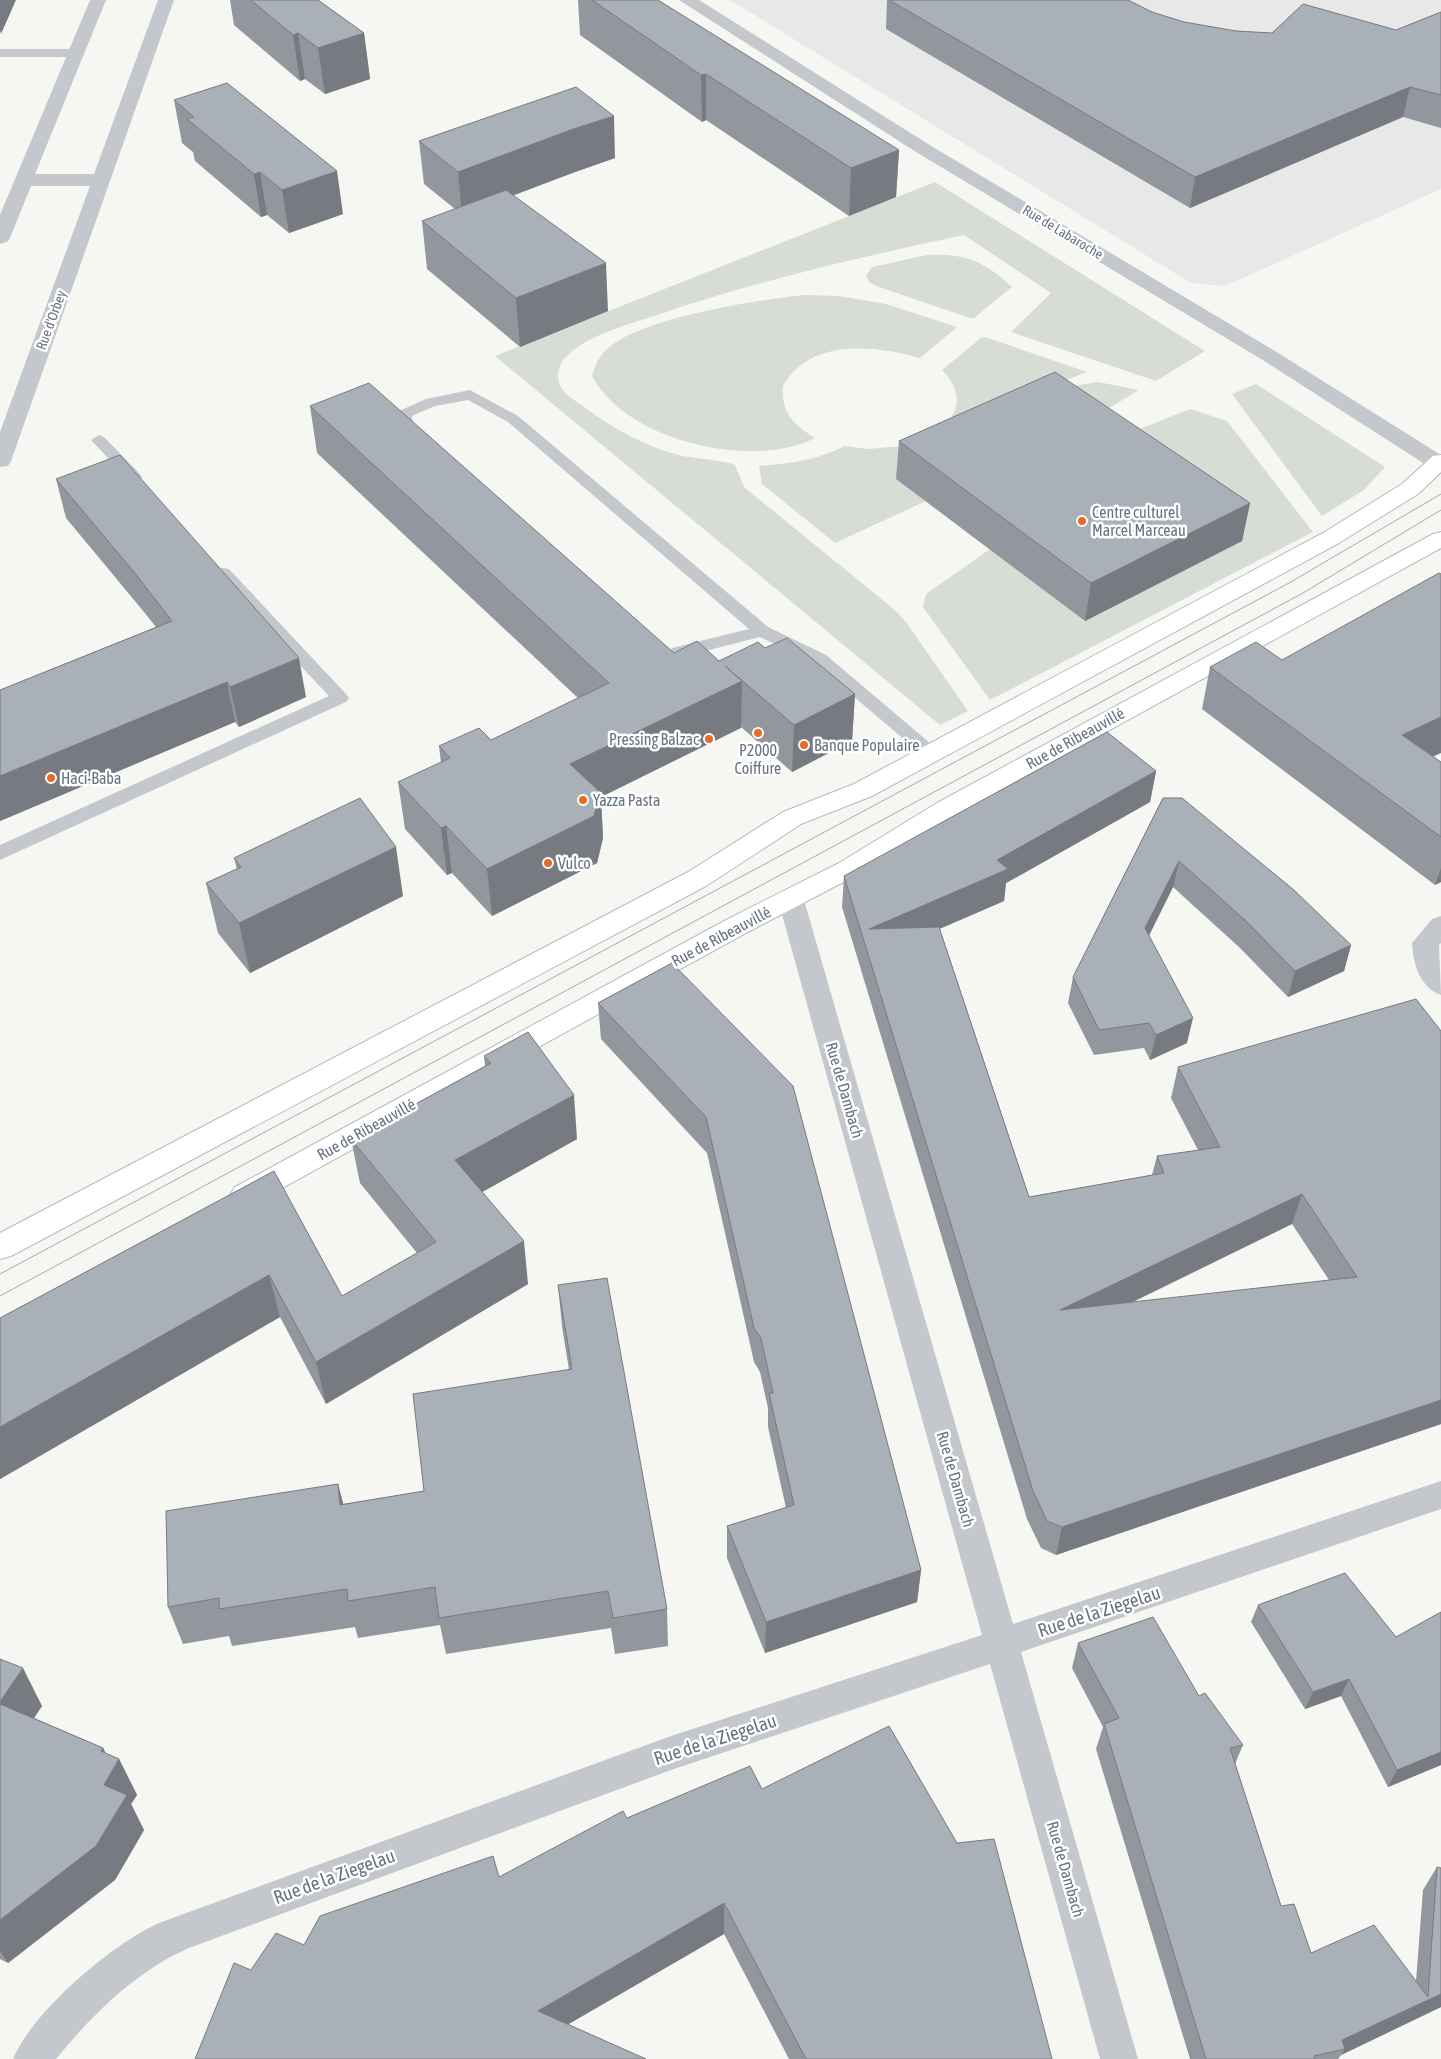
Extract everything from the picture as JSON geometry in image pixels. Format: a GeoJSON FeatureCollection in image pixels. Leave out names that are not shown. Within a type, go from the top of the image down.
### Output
{"type":"FeatureCollection","features":[{"type":"Feature","properties":{"kind":"street"},"geometry":{"type":"LineString","coordinates":[[0,238],[98,0]]}},
{"type":"Feature","properties":{"kind":"street","name":"Rue d'Orbey"},"geometry":{"type":"LineString","coordinates":[[0,460],[166,0]]}},
{"type":"Feature","properties":{"kind":"street","name":"Rue de Labaroche"},"geometry":{"type":"LineString","coordinates":[[687,0],[922,148],[1261,350],[1440,462]]}},
{"type":"Feature","properties":{"kind":"street"},"geometry":{"type":"LineString","coordinates":[[24,180],[102,180]]}},
{"type":"Feature","properties":{"kind":"street"},"geometry":{"type":"LineString","coordinates":[[0,1247],[697,879],[792,818],[863,790],[1331,538],[1410,489],[1440,462]]}},
{"type":"Feature","properties":{"kind":"street","name":"Rue de Ribeauvillé"},"geometry":{"type":"LineString","coordinates":[[227,1205],[735,927],[791,900],[848,869],[946,809],[1441,539]]}},
{"type":"Feature","properties":{"kind":"street","name":"Rue de Dambach"},"geometry":{"type":"LineString","coordinates":[[791,900],[1120,2059]]}},
{"type":"Feature","properties":{"kind":"street"},"geometry":{"type":"LineString","coordinates":[[1441,926],[1426,943],[1427,964],[1441,985]]}},
{"type":"Feature","properties":{"kind":"street","name":"Rue de la Ziegelau"},"geometry":{"type":"LineString","coordinates":[[32,2059],[46,2038],[121,1968],[152,1946],[186,1930],[671,1753],[1003,1644],[1441,1495]]}},
{"type":"Feature","properties":{"kind":"lane"},"geometry":{"type":"LineString","coordinates":[[0,53],[76,53]]}},
{"type":"Feature","properties":{"kind":"lane"},"geometry":{"type":"LineString","coordinates":[[429,449],[407,430],[404,414],[431,402],[470,395],[513,419],[762,631],[820,659],[931,753]]}},
{"type":"Feature","properties":{"kind":"lane"},"geometry":{"type":"LineString","coordinates":[[99,440],[146,490]]}},
{"type":"Feature","properties":{"kind":"lane"},"geometry":{"type":"LineString","coordinates":[[0,853],[340,698],[213,562]]}},
{"type":"Feature","properties":{"kind":"lane"},"geometry":{"type":"LineString","coordinates":[[664,655],[762,631]]}},
{"type":"Feature","properties":{"kind":"shaded area"},"geometry":{"type":"Polygon","coordinates":[[[730,0],[1441,0],[1441,189],[1225,286],[1191,283],[730,0]]]}},
{"type":"Feature","properties":{"kind":"shaded area"},"geometry":{"type":"Polygon","coordinates":[[[935,182],[1205,351],[1156,381],[1011,332],[1051,293],[964,235],[848,261],[733,291],[622,326],[576,348],[562,363],[558,376],[562,389],[569,396],[630,436],[656,448],[683,456],[735,465],[744,487],[896,611],[908,625],[968,711],[940,725],[495,356],[935,182]]]}},
{"type":"Feature","properties":{"kind":"shaded area"},"geometry":{"type":"Polygon","coordinates":[[[927,255],[963,257],[973,260],[992,271],[1012,287],[974,318],[970,318],[876,286],[869,282],[866,276],[872,267],[927,255]]]}},
{"type":"Feature","properties":{"kind":"shaded area"},"geometry":{"type":"Polygon","coordinates":[[[804,295],[838,296],[886,304],[957,327],[920,358],[883,350],[864,348],[844,349],[826,353],[809,360],[795,370],[783,386],[784,404],[795,423],[815,438],[789,447],[758,451],[726,450],[693,443],[661,433],[632,418],[609,399],[592,376],[604,352],[620,340],[642,329],[669,320],[729,306],[804,295]]]}},
{"type":"Feature","properties":{"kind":"shaded area"},"geometry":{"type":"Polygon","coordinates":[[[985,337],[1087,372],[944,427],[954,412],[957,398],[953,385],[942,370],[981,338],[985,337]]]}},
{"type":"Feature","properties":{"kind":"shaded area"},"geometry":{"type":"Polygon","coordinates":[[[1098,382],[1139,390],[1099,414],[1067,387],[1098,382]]]}},
{"type":"Feature","properties":{"kind":"shaded area"},"geometry":{"type":"Polygon","coordinates":[[[1256,384],[1385,467],[1364,490],[1322,516],[1232,394],[1256,384]]]}},
{"type":"Feature","properties":{"kind":"shaded area"},"geometry":{"type":"Polygon","coordinates":[[[1190,409],[1227,421],[1313,532],[990,700],[923,607],[926,594],[990,549],[1085,621],[1127,434],[1190,409]]]}},
{"type":"Feature","properties":{"kind":"shaded area"},"geometry":{"type":"Polygon","coordinates":[[[845,446],[868,449],[902,446],[926,501],[835,543],[762,484],[759,466],[803,460],[823,455],[845,446]]]}},
{"type":"Feature","properties":{"kind":"building"},"geometry":{"type":"Polygon","coordinates":[[[251,0],[318,0],[364,33],[318,48],[298,33],[293,35],[251,0]]]}},
{"type":"Feature","properties":{"kind":"building"},"geometry":{"type":"Polygon","coordinates":[[[592,0],[658,0],[899,150],[851,168],[706,74],[701,75],[592,0]]]}},
{"type":"Feature","properties":{"kind":"building"},"geometry":{"type":"Polygon","coordinates":[[[889,0],[1128,0],[1152,12],[1184,22],[1236,31],[1272,33],[1303,4],[1396,30],[1441,12],[1441,95],[1410,87],[1195,177],[889,0]]]}},
{"type":"Feature","properties":{"kind":"building"},"geometry":{"type":"Polygon","coordinates":[[[227,83],[337,171],[282,190],[260,172],[254,174],[187,119],[194,117],[174,100],[227,83]]]}},
{"type":"Feature","properties":{"kind":"building"},"geometry":{"type":"Polygon","coordinates":[[[576,87],[614,116],[573,129],[458,172],[419,141],[576,87]]]}},
{"type":"Feature","properties":{"kind":"building"},"geometry":{"type":"Polygon","coordinates":[[[506,190],[606,263],[516,298],[422,221],[506,190]]]}},
{"type":"Feature","properties":{"kind":"building","name":"Centre culturel Marcel Marceau"},"geometry":{"type":"Polygon","coordinates":[[[1055,372],[1250,503],[1091,583],[899,441],[1055,372]]]}},
{"type":"Feature","properties":{"kind":"building"},"geometry":{"type":"Polygon","coordinates":[[[369,383],[674,653],[697,641],[719,661],[758,642],[765,648],[787,638],[855,694],[794,725],[725,666],[742,681],[570,764],[600,792],[594,816],[487,869],[446,826],[441,828],[398,782],[450,758],[439,746],[479,728],[491,740],[609,683],[310,406],[369,383]]]}},
{"type":"Feature","properties":{"kind":"building"},"geometry":{"type":"Polygon","coordinates":[[[120,455],[299,658],[230,687],[227,682],[0,776],[0,690],[172,621],[134,572],[56,479],[120,455]]]}},
{"type":"Feature","properties":{"kind":"building"},"geometry":{"type":"Polygon","coordinates":[[[1439,573],[1441,574],[1441,717],[1402,735],[1441,762],[1441,837],[1210,667],[1256,642],[1282,660],[1439,573]]]}},
{"type":"Feature","properties":{"kind":"building"},"geometry":{"type":"Polygon","coordinates":[[[1107,732],[1156,771],[997,860],[1008,869],[869,929],[939,927],[1029,1197],[1164,1173],[1157,1156],[1220,1147],[1178,1067],[1416,999],[1441,1031],[1441,1400],[1062,1527],[1047,1521],[1033,1491],[844,876],[1107,732]],[[1302,1194],[1060,1310],[1357,1277],[1302,1194]]]}},
{"type":"Feature","properties":{"kind":"building"},"geometry":{"type":"Polygon","coordinates":[[[360,798],[396,847],[239,923],[206,883],[241,867],[234,858],[360,798]]]}},
{"type":"Feature","properties":{"kind":"building"},"geometry":{"type":"Polygon","coordinates":[[[1163,798],[1182,798],[1294,890],[1351,945],[1295,971],[1247,922],[1179,861],[1145,928],[1193,1018],[1156,1035],[1149,1023],[1099,1030],[1073,977],[1163,798]]]}},
{"type":"Feature","properties":{"kind":"building"},"geometry":{"type":"Polygon","coordinates":[[[672,963],[793,1086],[921,1570],[766,1622],[727,1526],[794,1505],[769,1393],[773,1393],[761,1338],[754,1328],[706,1117],[598,1003],[672,963]]]}},
{"type":"Feature","properties":{"kind":"building"},"geometry":{"type":"Polygon","coordinates":[[[528,1032],[574,1095],[455,1160],[524,1241],[316,1362],[269,1275],[0,1427],[0,1318],[274,1171],[342,1296],[436,1242],[351,1139],[491,1063],[484,1056],[528,1032]]]}},
{"type":"Feature","properties":{"kind":"building"},"geometry":{"type":"Polygon","coordinates":[[[607,1278],[667,1609],[613,1618],[608,1591],[439,1618],[435,1587],[348,1601],[347,1589],[219,1609],[219,1598],[168,1607],[166,1511],[338,1484],[340,1505],[424,1491],[413,1394],[572,1369],[558,1285],[607,1278]]]}},
{"type":"Feature","properties":{"kind":"building"},"geometry":{"type":"Polygon","coordinates":[[[1345,1573],[1396,1637],[1441,1612],[1441,1752],[1397,1770],[1349,1679],[1313,1692],[1258,1605],[1345,1573]]]}},
{"type":"Feature","properties":{"kind":"building"},"geometry":{"type":"Polygon","coordinates":[[[1153,1617],[1199,1696],[1205,1693],[1243,1745],[1230,1748],[1281,1906],[1294,1904],[1311,1953],[1374,1925],[1428,1997],[1437,1867],[1441,1868],[1441,1994],[1342,2040],[1345,2049],[1314,2056],[1315,2059],[1206,2059],[1104,1724],[1119,1718],[1078,1643],[1153,1617]]]}},
{"type":"Feature","properties":{"kind":"building"},"geometry":{"type":"Polygon","coordinates":[[[0,1659],[23,1668],[0,1702],[0,1659]]]}},
{"type":"Feature","properties":{"kind":"building"},"geometry":{"type":"Polygon","coordinates":[[[0,1704],[103,1748],[101,1751],[119,1759],[104,1785],[127,1795],[96,1846],[0,1920],[0,1704]]]}},
{"type":"Feature","properties":{"kind":"building"},"geometry":{"type":"Polygon","coordinates":[[[889,1726],[957,1843],[994,1839],[1052,2059],[806,2059],[724,1903],[538,2011],[646,2059],[195,2059],[234,1963],[251,1970],[276,1933],[304,1945],[320,1916],[493,1856],[499,1877],[623,1811],[627,1818],[750,1766],[762,1789],[889,1726]]]}},
{"type":"Feature","properties":{"kind":"tram line"},"geometry":{"type":"LineString","coordinates":[[0,1274],[1289,583],[1441,494]]}},
{"type":"Feature","properties":{"kind":"tram line"},"geometry":{"type":"LineString","coordinates":[[0,1296],[1303,593],[1441,510]]}},
{"type":"Feature","properties":{"kind":"place","name":"Centre culturel Marcel Marceau"},"geometry":{"type":"Point","coordinates":[1082,521]}},
{"type":"Feature","properties":{"kind":"place","name":"P2000 Coiffure"},"geometry":{"type":"Point","coordinates":[758,733]}},
{"type":"Feature","properties":{"kind":"place","name":"Pressing Balzac"},"geometry":{"type":"Point","coordinates":[709,739]}},
{"type":"Feature","properties":{"kind":"place","name":"Banque Populaire"},"geometry":{"type":"Point","coordinates":[804,745]}},
{"type":"Feature","properties":{"kind":"place","name":"Haci-Baba"},"geometry":{"type":"Point","coordinates":[51,778]}},
{"type":"Feature","properties":{"kind":"place","name":"Yazza Pasta"},"geometry":{"type":"Point","coordinates":[583,800]}},
{"type":"Feature","properties":{"kind":"place","name":"Vulco"},"geometry":{"type":"Point","coordinates":[548,863]}}]}
